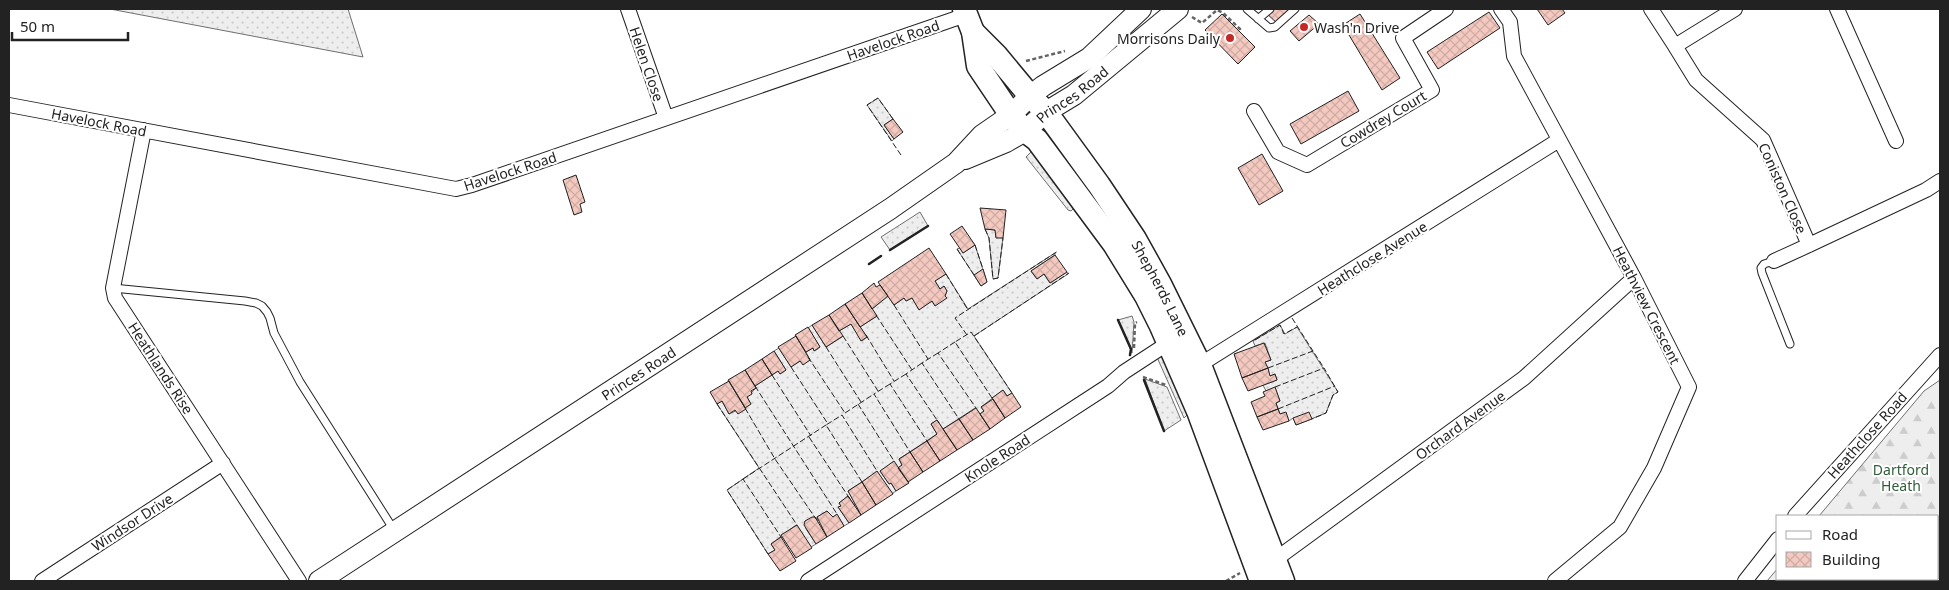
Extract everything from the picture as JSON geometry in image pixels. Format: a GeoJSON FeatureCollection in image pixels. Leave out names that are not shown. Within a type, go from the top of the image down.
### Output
{"type":"FeatureCollection","features":[{"type":"Feature","properties":{"kind":"main road","name":"Princes Road"},"geometry":{"type":"LineString","coordinates":[[319,581],[868,223],[956,163],[1006,142],[1018,123],[1030,96],[1088,58],[1141,9]]}},
{"type":"Feature","properties":{"kind":"main road","name":"Princes Road"},"geometry":{"type":"LineString","coordinates":[[1018,123],[1046,112],[1074,95],[1184,12]]}},
{"type":"Feature","properties":{"kind":"main road","name":"Shepherds Lane"},"geometry":{"type":"LineString","coordinates":[[968,18],[1030,96],[1046,112],[1099,185],[1135,240],[1172,304],[1176,338],[1184,375],[1262,581]]}},
{"type":"Feature","properties":{"kind":"main road","name":"Shepherds Lane"},"geometry":{"type":"LineString","coordinates":[[968,18],[978,66],[1018,123],[1037,140],[1114,244],[1146,296],[1176,338]]}},
{"type":"Feature","properties":{"kind":"main road","name":"Shepherds Lane"},"geometry":{"type":"LineString","coordinates":[[1184,375],[1276,559],[1283,581]]}},
{"type":"Feature","properties":{"kind":"street","name":"Helen Close"},"geometry":{"type":"LineString","coordinates":[[628,9],[666,118]]}},
{"type":"Feature","properties":{"kind":"street","name":"Cowdrey Court"},"geometry":{"type":"LineString","coordinates":[[1254,111],[1278,152],[1307,165],[1432,90],[1403,38],[1446,9]]}},
{"type":"Feature","properties":{"kind":"street","name":"Heathview Crescent"},"geometry":{"type":"LineString","coordinates":[[1501,9],[1510,22],[1514,56],[1634,278],[1689,387],[1654,468],[1620,527],[1555,581]]}},
{"type":"Feature","properties":{"kind":"street","name":"Coniston Close"},"geometry":{"type":"LineString","coordinates":[[1652,9],[1696,80],[1763,140],[1809,245]]}},
{"type":"Feature","properties":{"kind":"street"},"geometry":{"type":"LineString","coordinates":[[1676,46],[1735,9]]}},
{"type":"Feature","properties":{"kind":"street"},"geometry":{"type":"LineString","coordinates":[[1837,9],[1896,141]]}},
{"type":"Feature","properties":{"kind":"street","name":"Havelock Road"},"geometry":{"type":"LineString","coordinates":[[9,105],[456,189],[968,18]]}},
{"type":"Feature","properties":{"kind":"street"},"geometry":{"type":"LineString","coordinates":[[113,288],[144,130]]}},
{"type":"Feature","properties":{"kind":"street","name":"Heathclose Avenue"},"geometry":{"type":"LineString","coordinates":[[1184,375],[1559,140]]}},
{"type":"Feature","properties":{"kind":"street","name":"Coniston Close"},"geometry":{"type":"LineString","coordinates":[[1774,261],[1926,190],[1940,181]]}},
{"type":"Feature","properties":{"kind":"street","name":"Orchard Avenue"},"geometry":{"type":"LineString","coordinates":[[1276,559],[1524,378],[1634,278]]}},
{"type":"Feature","properties":{"kind":"street","name":"Heathlands Rise"},"geometry":{"type":"LineString","coordinates":[[113,288],[115,298],[299,581]]}},
{"type":"Feature","properties":{"kind":"street","name":"Knole Road"},"geometry":{"type":"LineString","coordinates":[[808,581],[1108,386],[1124,372],[1176,338]]}},
{"type":"Feature","properties":{"kind":"street","name":"Heathclose Road"},"geometry":{"type":"LineString","coordinates":[[1796,515],[1940,355]]}},
{"type":"Feature","properties":{"kind":"street","name":"Windsor Drive"},"geometry":{"type":"LineString","coordinates":[[42,581],[223,463]]}},
{"type":"Feature","properties":{"kind":"street"},"geometry":{"type":"LineString","coordinates":[[1745,581],[1776,541]]}},
{"type":"Feature","properties":{"kind":"lane"},"geometry":{"type":"LineString","coordinates":[[1248,9],[1269,28],[1275,27],[1295,9]]}},
{"type":"Feature","properties":{"kind":"lane"},"geometry":{"type":"LineString","coordinates":[[1258,19],[1270,9]]}},
{"type":"Feature","properties":{"kind":"lane"},"geometry":{"type":"LineString","coordinates":[[1774,261],[1761,268],[1790,344]]}},
{"type":"Feature","properties":{"kind":"lane"},"geometry":{"type":"LineString","coordinates":[[113,288],[245,301],[262,306],[270,318],[274,333],[300,382],[395,532]]}},
{"type":"Feature","properties":{"kind":"path"},"geometry":{"type":"LineString","coordinates":[[1184,12],[1202,23],[1217,10],[1223,13],[1240,29],[1238,30]]}},
{"type":"Feature","properties":{"kind":"path"},"geometry":{"type":"LineString","coordinates":[[1021,59],[1027,62],[1065,51]]}},
{"type":"Feature","properties":{"kind":"path"},"geometry":{"type":"LineString","coordinates":[[1134,352],[1135,323],[1137,322]]}},
{"type":"Feature","properties":{"kind":"path"},"geometry":{"type":"LineString","coordinates":[[1140,370],[1144,378],[1184,375]]}},
{"type":"Feature","properties":{"kind":"path"},"geometry":{"type":"LineString","coordinates":[[1226,581],[1241,573]]}},
{"type":"Feature","properties":{"kind":"green space"},"geometry":{"type":"Polygon","coordinates":[[[110,9],[348,9],[363,57],[110,9]]]}},
{"type":"Feature","properties":{"kind":"green space"},"geometry":{"type":"Polygon","coordinates":[[[878,98],[893,119],[884,125],[894,139],[892,141],[867,105],[878,98]]]}},
{"type":"Feature","properties":{"kind":"green space"},"geometry":{"type":"Polygon","coordinates":[[[1032,151],[1076,206],[1071,211],[1068,210],[1026,157],[1032,151]]]}},
{"type":"Feature","properties":{"kind":"green space"},"geometry":{"type":"Polygon","coordinates":[[[920,212],[928,226],[890,250],[881,237],[920,212]]]}},
{"type":"Feature","properties":{"kind":"green space"},"geometry":{"type":"Polygon","coordinates":[[[985,229],[995,230],[996,237],[1003,238],[998,278],[993,279],[989,238],[985,229]]]}},
{"type":"Feature","properties":{"kind":"green space"},"geometry":{"type":"Polygon","coordinates":[[[975,245],[987,282],[981,286],[957,249],[960,248],[963,253],[975,245]]]}},
{"type":"Feature","properties":{"kind":"green space"},"geometry":{"type":"Polygon","coordinates":[[[1055,253],[1055,255],[1031,271],[1037,279],[1044,274],[1050,283],[1067,272],[1068,274],[974,336],[1012,393],[1007,396],[1003,390],[981,407],[984,411],[980,414],[975,408],[943,429],[937,420],[931,424],[937,434],[899,459],[902,465],[898,468],[894,462],[880,471],[896,491],[892,494],[877,472],[848,491],[856,504],[854,505],[848,496],[839,503],[841,506],[839,508],[849,523],[844,526],[837,515],[833,517],[827,511],[817,517],[818,521],[815,517],[805,521],[806,529],[816,544],[811,547],[796,525],[771,544],[775,550],[768,554],[727,490],[759,468],[717,404],[722,401],[729,414],[751,404],[747,397],[756,388],[755,386],[778,371],[780,374],[786,370],[774,351],[779,348],[791,367],[800,361],[803,364],[810,360],[806,352],[813,348],[815,351],[820,347],[808,328],[812,325],[826,347],[842,337],[839,331],[851,324],[862,341],[867,337],[860,327],[877,316],[872,309],[888,296],[894,305],[904,298],[906,301],[912,298],[919,309],[932,301],[935,305],[946,298],[947,291],[944,286],[940,289],[935,281],[946,274],[968,309],[1055,253]]]}},
{"type":"Feature","properties":{"kind":"green space"},"geometry":{"type":"Polygon","coordinates":[[[1132,316],[1134,322],[1132,353],[1118,320],[1132,316]]]}},
{"type":"Feature","properties":{"kind":"green space"},"geometry":{"type":"Polygon","coordinates":[[[1280,325],[1285,334],[1297,327],[1338,392],[1333,395],[1326,413],[1296,425],[1293,418],[1289,421],[1280,414],[1276,403],[1280,401],[1275,388],[1266,391],[1263,385],[1277,380],[1275,374],[1270,376],[1265,362],[1271,360],[1265,343],[1255,346],[1253,341],[1280,325]]]}},
{"type":"Feature","properties":{"kind":"green space"},"geometry":{"type":"Polygon","coordinates":[[[1163,353],[1189,413],[1184,418],[1156,355],[1163,353]]]}},
{"type":"Feature","properties":{"kind":"green space"},"geometry":{"type":"Polygon","coordinates":[[[1145,379],[1167,387],[1181,420],[1164,431],[1145,379]]]}},
{"type":"Feature","properties":{"kind":"green space","name":"Dartford Heath"},"geometry":{"type":"Polygon","coordinates":[[[1940,380],[1940,581],[1767,581],[1776,570],[1776,580],[1939,580],[1939,515],[1820,515],[1924,391],[1940,380]]]}},
{"type":"Feature","properties":{"kind":"building"},"geometry":{"type":"Polygon","coordinates":[[[1262,9],[1287,9],[1292,14],[1280,26],[1262,9]]]}},
{"type":"Feature","properties":{"kind":"building"},"geometry":{"type":"Polygon","coordinates":[[[1537,9],[1562,9],[1565,13],[1548,25],[1537,9]]]}},
{"type":"Feature","properties":{"kind":"building"},"geometry":{"type":"Polygon","coordinates":[[[1489,12],[1500,28],[1438,69],[1427,52],[1489,12]]]}},
{"type":"Feature","properties":{"kind":"building","name":"Morrisons Daily"},"geometry":{"type":"Polygon","coordinates":[[[1222,14],[1255,47],[1238,64],[1205,30],[1222,14]]]}},
{"type":"Feature","properties":{"kind":"building"},"geometry":{"type":"Polygon","coordinates":[[[1360,14],[1400,78],[1382,90],[1343,25],[1360,14]]]}},
{"type":"Feature","properties":{"kind":"building","name":"Wash'n Drive"},"geometry":{"type":"Polygon","coordinates":[[[1309,15],[1319,24],[1299,41],[1290,31],[1309,15]]]}},
{"type":"Feature","properties":{"kind":"building"},"geometry":{"type":"Polygon","coordinates":[[[1348,91],[1359,111],[1301,144],[1290,124],[1348,91]]]}},
{"type":"Feature","properties":{"kind":"building"},"geometry":{"type":"Polygon","coordinates":[[[893,119],[903,132],[894,139],[884,125],[893,119]]]}},
{"type":"Feature","properties":{"kind":"building"},"geometry":{"type":"Polygon","coordinates":[[[1262,154],[1283,191],[1259,205],[1238,168],[1262,154]]]}},
{"type":"Feature","properties":{"kind":"building"},"geometry":{"type":"Polygon","coordinates":[[[576,175],[585,202],[580,204],[582,212],[574,215],[563,180],[576,175]]]}},
{"type":"Feature","properties":{"kind":"building"},"geometry":{"type":"Polygon","coordinates":[[[980,208],[1006,210],[1003,238],[996,238],[995,230],[985,229],[980,208]]]}},
{"type":"Feature","properties":{"kind":"building"},"geometry":{"type":"Polygon","coordinates":[[[962,226],[975,245],[963,253],[950,234],[962,226]]]}},
{"type":"Feature","properties":{"kind":"building"},"geometry":{"type":"Polygon","coordinates":[[[929,248],[946,274],[935,281],[940,289],[944,286],[947,291],[945,296],[947,298],[935,306],[932,301],[919,310],[912,298],[906,301],[904,298],[894,305],[878,282],[929,248]]]}},
{"type":"Feature","properties":{"kind":"building"},"geometry":{"type":"Polygon","coordinates":[[[1055,255],[1067,272],[1050,283],[1044,274],[1037,279],[1031,271],[1055,255]]]}},
{"type":"Feature","properties":{"kind":"building"},"geometry":{"type":"Polygon","coordinates":[[[983,269],[987,282],[981,286],[974,275],[983,269]]]}},
{"type":"Feature","properties":{"kind":"building"},"geometry":{"type":"Polygon","coordinates":[[[874,283],[876,287],[880,285],[888,296],[872,309],[862,293],[874,283]]]}},
{"type":"Feature","properties":{"kind":"building"},"geometry":{"type":"Polygon","coordinates":[[[862,293],[877,316],[860,327],[845,304],[862,293]]]}},
{"type":"Feature","properties":{"kind":"building"},"geometry":{"type":"Polygon","coordinates":[[[845,304],[867,337],[861,341],[851,324],[839,331],[829,315],[845,304]]]}},
{"type":"Feature","properties":{"kind":"building"},"geometry":{"type":"Polygon","coordinates":[[[829,315],[843,336],[826,347],[812,325],[829,315]]]}},
{"type":"Feature","properties":{"kind":"building"},"geometry":{"type":"Polygon","coordinates":[[[808,327],[820,347],[814,351],[813,348],[806,352],[795,335],[808,327]]]}},
{"type":"Feature","properties":{"kind":"building"},"geometry":{"type":"Polygon","coordinates":[[[796,336],[810,360],[803,365],[800,361],[791,367],[778,347],[796,336]]]}},
{"type":"Feature","properties":{"kind":"building"},"geometry":{"type":"Polygon","coordinates":[[[1264,343],[1271,360],[1265,362],[1268,368],[1242,378],[1234,354],[1264,343]]]}},
{"type":"Feature","properties":{"kind":"building"},"geometry":{"type":"Polygon","coordinates":[[[774,351],[786,370],[780,374],[778,371],[772,375],[762,359],[774,351]]]}},
{"type":"Feature","properties":{"kind":"building"},"geometry":{"type":"Polygon","coordinates":[[[762,359],[772,375],[755,386],[745,370],[762,359]]]}},
{"type":"Feature","properties":{"kind":"building"},"geometry":{"type":"Polygon","coordinates":[[[1268,368],[1270,376],[1275,374],[1277,380],[1248,391],[1242,378],[1268,368]]]}},
{"type":"Feature","properties":{"kind":"building"},"geometry":{"type":"Polygon","coordinates":[[[745,370],[756,388],[747,397],[751,404],[745,408],[728,380],[745,370]]]}},
{"type":"Feature","properties":{"kind":"building"},"geometry":{"type":"Polygon","coordinates":[[[729,381],[746,409],[738,414],[735,410],[729,414],[722,401],[717,404],[710,392],[729,381]]]}},
{"type":"Feature","properties":{"kind":"building"},"geometry":{"type":"Polygon","coordinates":[[[1275,387],[1280,401],[1276,403],[1278,409],[1257,417],[1251,402],[1265,396],[1263,392],[1275,387]]]}},
{"type":"Feature","properties":{"kind":"building"},"geometry":{"type":"Polygon","coordinates":[[[1003,390],[1007,396],[1012,393],[1021,407],[1005,418],[992,398],[1003,390]]]}},
{"type":"Feature","properties":{"kind":"building"},"geometry":{"type":"Polygon","coordinates":[[[993,399],[1005,418],[990,429],[980,414],[984,411],[981,407],[993,399]]]}},
{"type":"Feature","properties":{"kind":"building"},"geometry":{"type":"Polygon","coordinates":[[[976,408],[990,429],[973,440],[959,419],[976,408]]]}},
{"type":"Feature","properties":{"kind":"building"},"geometry":{"type":"Polygon","coordinates":[[[1278,409],[1280,414],[1286,412],[1289,421],[1263,430],[1257,417],[1278,409]]]}},
{"type":"Feature","properties":{"kind":"building"},"geometry":{"type":"Polygon","coordinates":[[[1309,412],[1312,419],[1296,425],[1293,418],[1309,412]]]}},
{"type":"Feature","properties":{"kind":"building"},"geometry":{"type":"Polygon","coordinates":[[[959,419],[973,440],[957,450],[943,429],[959,419]]]}},
{"type":"Feature","properties":{"kind":"building"},"geometry":{"type":"Polygon","coordinates":[[[937,420],[957,450],[940,461],[927,441],[937,434],[931,424],[937,420]]]}},
{"type":"Feature","properties":{"kind":"building"},"geometry":{"type":"Polygon","coordinates":[[[927,441],[940,461],[923,472],[910,452],[927,441]]]}},
{"type":"Feature","properties":{"kind":"building"},"geometry":{"type":"Polygon","coordinates":[[[910,452],[923,472],[908,482],[898,468],[902,465],[899,459],[910,452]]]}},
{"type":"Feature","properties":{"kind":"building"},"geometry":{"type":"Polygon","coordinates":[[[894,461],[909,483],[896,491],[880,471],[894,461]]]}},
{"type":"Feature","properties":{"kind":"building"},"geometry":{"type":"Polygon","coordinates":[[[877,471],[893,494],[876,505],[862,482],[877,471]]]}},
{"type":"Feature","properties":{"kind":"building"},"geometry":{"type":"Polygon","coordinates":[[[862,482],[876,505],[861,515],[848,491],[862,482]]]}},
{"type":"Feature","properties":{"kind":"building"},"geometry":{"type":"Polygon","coordinates":[[[848,496],[861,515],[849,523],[838,507],[841,506],[839,503],[848,496]]]}},
{"type":"Feature","properties":{"kind":"building"},"geometry":{"type":"Polygon","coordinates":[[[827,511],[833,517],[837,514],[844,526],[827,537],[817,517],[827,511]]]}},
{"type":"Feature","properties":{"kind":"building"},"geometry":{"type":"Polygon","coordinates":[[[815,517],[827,537],[816,544],[804,525],[805,521],[815,517]]]}},
{"type":"Feature","properties":{"kind":"building"},"geometry":{"type":"Polygon","coordinates":[[[797,525],[812,548],[796,558],[781,535],[797,525]]]}},
{"type":"Feature","properties":{"kind":"building"},"geometry":{"type":"Polygon","coordinates":[[[781,537],[796,561],[780,571],[768,554],[775,550],[771,544],[781,537]]]}},
{"type":"Feature","properties":{"kind":"fence"},"geometry":{"type":"LineString","coordinates":[[893,119],[878,98],[867,105],[901,155]]}},
{"type":"Feature","properties":{"kind":"fence"},"geometry":{"type":"LineString","coordinates":[[985,229],[989,238],[993,279],[998,278],[1003,238]]}},
{"type":"Feature","properties":{"kind":"fence"},"geometry":{"type":"LineString","coordinates":[[975,245],[983,269]]}},
{"type":"Feature","properties":{"kind":"fence"},"geometry":{"type":"LineString","coordinates":[[957,249],[974,275]]}},
{"type":"Feature","properties":{"kind":"fence"},"geometry":{"type":"LineString","coordinates":[[967,335],[955,318],[1058,251]]}},
{"type":"Feature","properties":{"kind":"fence"},"geometry":{"type":"LineString","coordinates":[[974,336],[1069,273]]}},
{"type":"Feature","properties":{"kind":"fence"},"geometry":{"type":"LineString","coordinates":[[946,274],[968,310]]}},
{"type":"Feature","properties":{"kind":"fence"},"geometry":{"type":"LineString","coordinates":[[894,305],[928,359]]}},
{"type":"Feature","properties":{"kind":"fence"},"geometry":{"type":"LineString","coordinates":[[876,315],[912,370]]}},
{"type":"Feature","properties":{"kind":"fence"},"geometry":{"type":"LineString","coordinates":[[1292,318],[1313,351]]}},
{"type":"Feature","properties":{"kind":"fence"},"geometry":{"type":"LineString","coordinates":[[1255,340],[1280,325],[1284,334],[1297,327]]}},
{"type":"Feature","properties":{"kind":"fence"},"geometry":{"type":"LineString","coordinates":[[992,398],[955,342],[971,332],[1012,393]]}},
{"type":"Feature","properties":{"kind":"fence"},"geometry":{"type":"LineString","coordinates":[[866,335],[894,381]]}},
{"type":"Feature","properties":{"kind":"fence"},"geometry":{"type":"LineString","coordinates":[[843,336],[878,391]]}},
{"type":"Feature","properties":{"kind":"fence"},"geometry":{"type":"LineString","coordinates":[[955,342],[938,353],[976,408]]}},
{"type":"Feature","properties":{"kind":"fence"},"geometry":{"type":"LineString","coordinates":[[826,347],[861,402]]}},
{"type":"Feature","properties":{"kind":"fence"},"geometry":{"type":"LineString","coordinates":[[1268,368],[1313,351],[1324,368]]}},
{"type":"Feature","properties":{"kind":"fence"},"geometry":{"type":"LineString","coordinates":[[938,353],[922,363],[959,419]]}},
{"type":"Feature","properties":{"kind":"fence"},"geometry":{"type":"LineString","coordinates":[[808,357],[845,413]]}},
{"type":"Feature","properties":{"kind":"fence"},"geometry":{"type":"LineString","coordinates":[[922,363],[906,374],[939,423]]}},
{"type":"Feature","properties":{"kind":"fence"},"geometry":{"type":"LineString","coordinates":[[791,367],[828,424]]}},
{"type":"Feature","properties":{"kind":"fence"},"geometry":{"type":"LineString","coordinates":[[1275,387],[1324,368],[1338,392],[1333,395],[1326,413],[1312,419]]}},
{"type":"Feature","properties":{"kind":"fence"},"geometry":{"type":"LineString","coordinates":[[906,374],[890,384],[927,441]]}},
{"type":"Feature","properties":{"kind":"fence"},"geometry":{"type":"LineString","coordinates":[[772,375],[811,436]]}},
{"type":"Feature","properties":{"kind":"fence"},"geometry":{"type":"LineString","coordinates":[[890,384],[874,394],[910,452]]}},
{"type":"Feature","properties":{"kind":"fence"},"geometry":{"type":"LineString","coordinates":[[755,386],[837,514]]}},
{"type":"Feature","properties":{"kind":"fence"},"geometry":{"type":"LineString","coordinates":[[1278,409],[1335,386]]}},
{"type":"Feature","properties":{"kind":"fence"},"geometry":{"type":"LineString","coordinates":[[845,413],[874,394]]}},
{"type":"Feature","properties":{"kind":"fence"},"geometry":{"type":"LineString","coordinates":[[717,404],[797,525]]}},
{"type":"Feature","properties":{"kind":"fence"},"geometry":{"type":"LineString","coordinates":[[858,404],[894,461]]}},
{"type":"Feature","properties":{"kind":"fence"},"geometry":{"type":"LineString","coordinates":[[745,408],[775,459],[816,519]]}},
{"type":"Feature","properties":{"kind":"fence"},"geometry":{"type":"LineString","coordinates":[[862,482],[826,425],[842,415],[877,471]]}},
{"type":"Feature","properties":{"kind":"fence"},"geometry":{"type":"LineString","coordinates":[[743,479],[826,425]]}},
{"type":"Feature","properties":{"kind":"fence"},"geometry":{"type":"LineString","coordinates":[[809,437],[850,499]]}},
{"type":"Feature","properties":{"kind":"fence"},"geometry":{"type":"LineString","coordinates":[[768,554],[727,490],[743,479],[781,537]]}},
{"type":"Feature","properties":{"kind":"wall"},"geometry":{"type":"LineString","coordinates":[[890,250],[928,226]]}},
{"type":"Feature","properties":{"kind":"wall"},"geometry":{"type":"LineString","coordinates":[[869,264],[881,256]]}},
{"type":"Feature","properties":{"kind":"wall"},"geometry":{"type":"LineString","coordinates":[[1118,320],[1131,349],[1130,355]]}},
{"type":"Feature","properties":{"kind":"wall"},"geometry":{"type":"LineString","coordinates":[[1144,380],[1164,431]]}},
{"type":"Feature","properties":{"kind":"place","name":"Wash'n Drive"},"geometry":{"type":"Point","coordinates":[1304,27]}},
{"type":"Feature","properties":{"kind":"place","name":"Morrisons Daily"},"geometry":{"type":"Point","coordinates":[1230,38]}}]}
